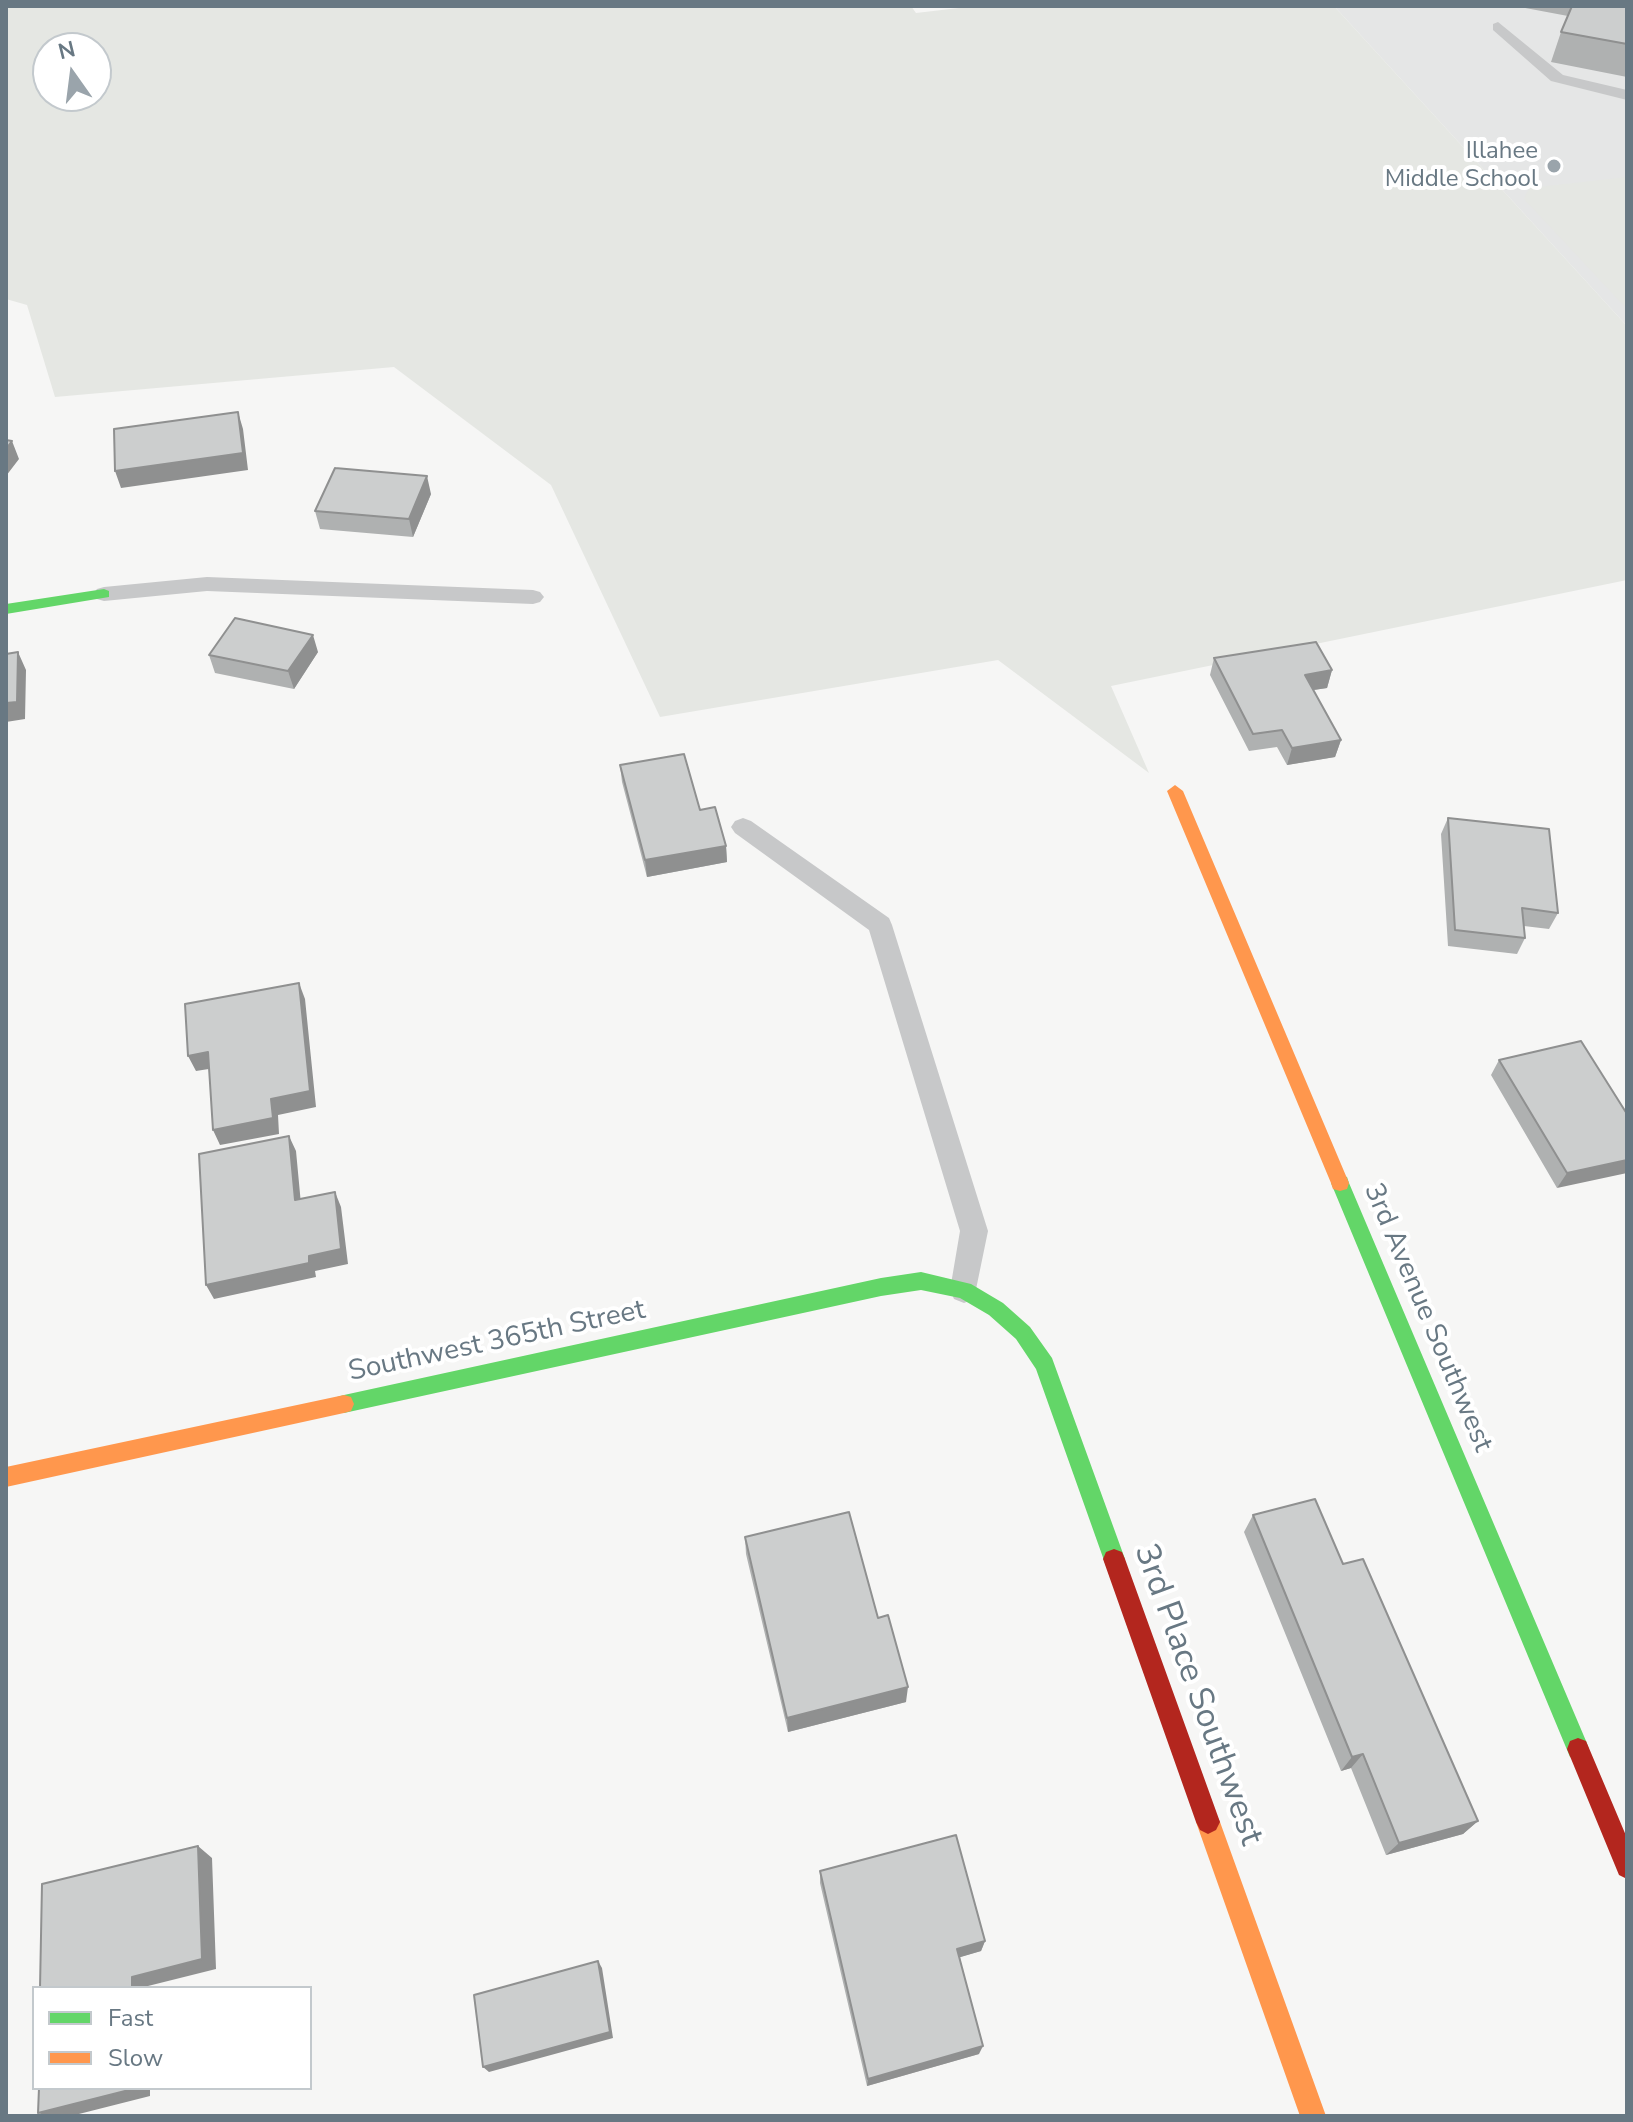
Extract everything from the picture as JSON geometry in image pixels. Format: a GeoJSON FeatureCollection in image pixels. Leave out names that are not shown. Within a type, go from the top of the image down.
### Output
{"type":"FeatureCollection","features":[{"type":"Feature","properties":{"kind":"street"},"geometry":{"type":"LineString","coordinates":[[6,609],[104,594]]}},
{"type":"Feature","properties":{"kind":"street","name":"3rd Avenue Southwest"},"geometry":{"type":"LineString","coordinates":[[1175,791],[1627,1867]]}},
{"type":"Feature","properties":{"kind":"street","name":"Southwest 365th Street"},"geometry":{"type":"LineString","coordinates":[[6,1477],[881,1287],[921,1281],[964,1290],[996,1309]]}},
{"type":"Feature","properties":{"kind":"street","name":"3rd Place Southwest"},"geometry":{"type":"LineString","coordinates":[[996,1309],[1023,1333],[1045,1364],[1313,2116]]}},
{"type":"Feature","properties":{"kind":"lane"},"geometry":{"type":"LineString","coordinates":[[1498,27],[1557,78],[1627,95]]}},
{"type":"Feature","properties":{"kind":"lane"},"geometry":{"type":"LineString","coordinates":[[104,594],[207,584],[533,597]]}},
{"type":"Feature","properties":{"kind":"lane"},"geometry":{"type":"LineString","coordinates":[[743,827],[880,925],[974,1231],[964,1290]]}},
{"type":"Feature","properties":{"kind":"shaded area"},"geometry":{"type":"Polygon","coordinates":[[[6,6],[911,6],[916,13],[976,6],[1334,6],[1627,326],[1627,580],[1111,686],[1149,773],[998,660],[660,717],[551,485],[394,367],[55,397],[27,305],[6,299],[6,6]]]}},
{"type":"Feature","properties":{"kind":"shaded area","name":"Illahee Middle School"},"geometry":{"type":"Polygon","coordinates":[[[1334,6],[1627,6],[1627,326],[1334,6]]]}},
{"type":"Feature","properties":{"kind":"shaded area"},"geometry":{"type":"Polygon","coordinates":[[[1627,177],[1627,309],[1524,199],[1529,188],[1627,177]]]}},
{"type":"Feature","properties":{"kind":"building"},"geometry":{"type":"Polygon","coordinates":[[[1572,6],[1627,6],[1627,44],[1561,32],[1572,6]]]}},
{"type":"Feature","properties":{"kind":"building"},"geometry":{"type":"Polygon","coordinates":[[[238,412],[243,453],[115,471],[114,429],[238,412]]]}},
{"type":"Feature","properties":{"kind":"building"},"geometry":{"type":"Polygon","coordinates":[[[335,468],[427,476],[409,519],[315,511],[335,468]]]}},
{"type":"Feature","properties":{"kind":"building"},"geometry":{"type":"Polygon","coordinates":[[[235,618],[313,635],[288,671],[209,655],[235,618]]]}},
{"type":"Feature","properties":{"kind":"building"},"geometry":{"type":"Polygon","coordinates":[[[1316,642],[1332,670],[1305,675],[1341,740],[1292,748],[1282,730],[1253,734],[1214,658],[1316,642]]]}},
{"type":"Feature","properties":{"kind":"building"},"geometry":{"type":"Polygon","coordinates":[[[18,652],[17,702],[6,703],[6,654],[18,652]]]}},
{"type":"Feature","properties":{"kind":"building"},"geometry":{"type":"Polygon","coordinates":[[[684,754],[700,810],[715,807],[726,846],[645,860],[620,765],[684,754]]]}},
{"type":"Feature","properties":{"kind":"building"},"geometry":{"type":"Polygon","coordinates":[[[1448,818],[1549,829],[1558,913],[1522,908],[1525,938],[1455,930],[1448,818]]]}},
{"type":"Feature","properties":{"kind":"building"},"geometry":{"type":"Polygon","coordinates":[[[299,983],[310,1091],[271,1099],[273,1118],[213,1130],[208,1052],[188,1056],[185,1004],[299,983]]]}},
{"type":"Feature","properties":{"kind":"building"},"geometry":{"type":"Polygon","coordinates":[[[1581,1041],[1627,1114],[1627,1160],[1567,1173],[1499,1060],[1581,1041]]]}},
{"type":"Feature","properties":{"kind":"building"},"geometry":{"type":"Polygon","coordinates":[[[289,1136],[295,1200],[335,1192],[341,1249],[309,1256],[309,1263],[206,1285],[199,1154],[289,1136]]]}},
{"type":"Feature","properties":{"kind":"building"},"geometry":{"type":"Polygon","coordinates":[[[1315,1499],[1343,1564],[1363,1559],[1478,1821],[1399,1843],[1363,1754],[1352,1757],[1253,1515],[1315,1499]]]}},
{"type":"Feature","properties":{"kind":"building"},"geometry":{"type":"Polygon","coordinates":[[[849,1512],[878,1618],[888,1615],[908,1687],[787,1718],[745,1537],[849,1512]]]}},
{"type":"Feature","properties":{"kind":"building"},"geometry":{"type":"Polygon","coordinates":[[[956,1835],[985,1941],[957,1949],[983,2046],[868,2079],[820,1871],[956,1835]]]}},
{"type":"Feature","properties":{"kind":"building"},"geometry":{"type":"Polygon","coordinates":[[[198,1846],[202,1959],[132,1977],[132,1986],[40,1986],[42,1884],[198,1846]]]}},
{"type":"Feature","properties":{"kind":"building"},"geometry":{"type":"Polygon","coordinates":[[[598,1961],[610,2032],[483,2067],[474,1995],[598,1961]]]}},
{"type":"Feature","properties":{"kind":"building"},"geometry":{"type":"Polygon","coordinates":[[[39,2090],[129,2090],[38,2113],[39,2090]]]}},
{"type":"Feature","properties":{"kind":"traffic: fast"},"geometry":{"type":"LineString","coordinates":[[6,609],[104,594]]}},
{"type":"Feature","properties":{"kind":"traffic: fast"},"geometry":{"type":"LineString","coordinates":[[1340,1183],[1578,1749]]}},
{"type":"Feature","properties":{"kind":"traffic: fast"},"geometry":{"type":"LineString","coordinates":[[344,1404],[881,1287],[921,1281],[964,1290],[996,1309],[1023,1333],[1045,1364],[1114,1559]]}},
{"type":"Feature","properties":{"kind":"traffic: slow"},"geometry":{"type":"LineString","coordinates":[[1175,791],[1340,1183]]}},
{"type":"Feature","properties":{"kind":"traffic: slow"},"geometry":{"type":"LineString","coordinates":[[6,1477],[344,1404]]}},
{"type":"Feature","properties":{"kind":"traffic: slow"},"geometry":{"type":"LineString","coordinates":[[1208,1822],[1313,2116]]}},
{"type":"Feature","properties":{"kind":"traffic: jam"},"geometry":{"type":"LineString","coordinates":[[1114,1559],[1208,1822]]}},
{"type":"Feature","properties":{"kind":"traffic: jam"},"geometry":{"type":"LineString","coordinates":[[1578,1749],[1627,1867]]}},
{"type":"Feature","properties":{"kind":"place","name":"Illahee Middle School"},"geometry":{"type":"Point","coordinates":[1554,166]}}]}
